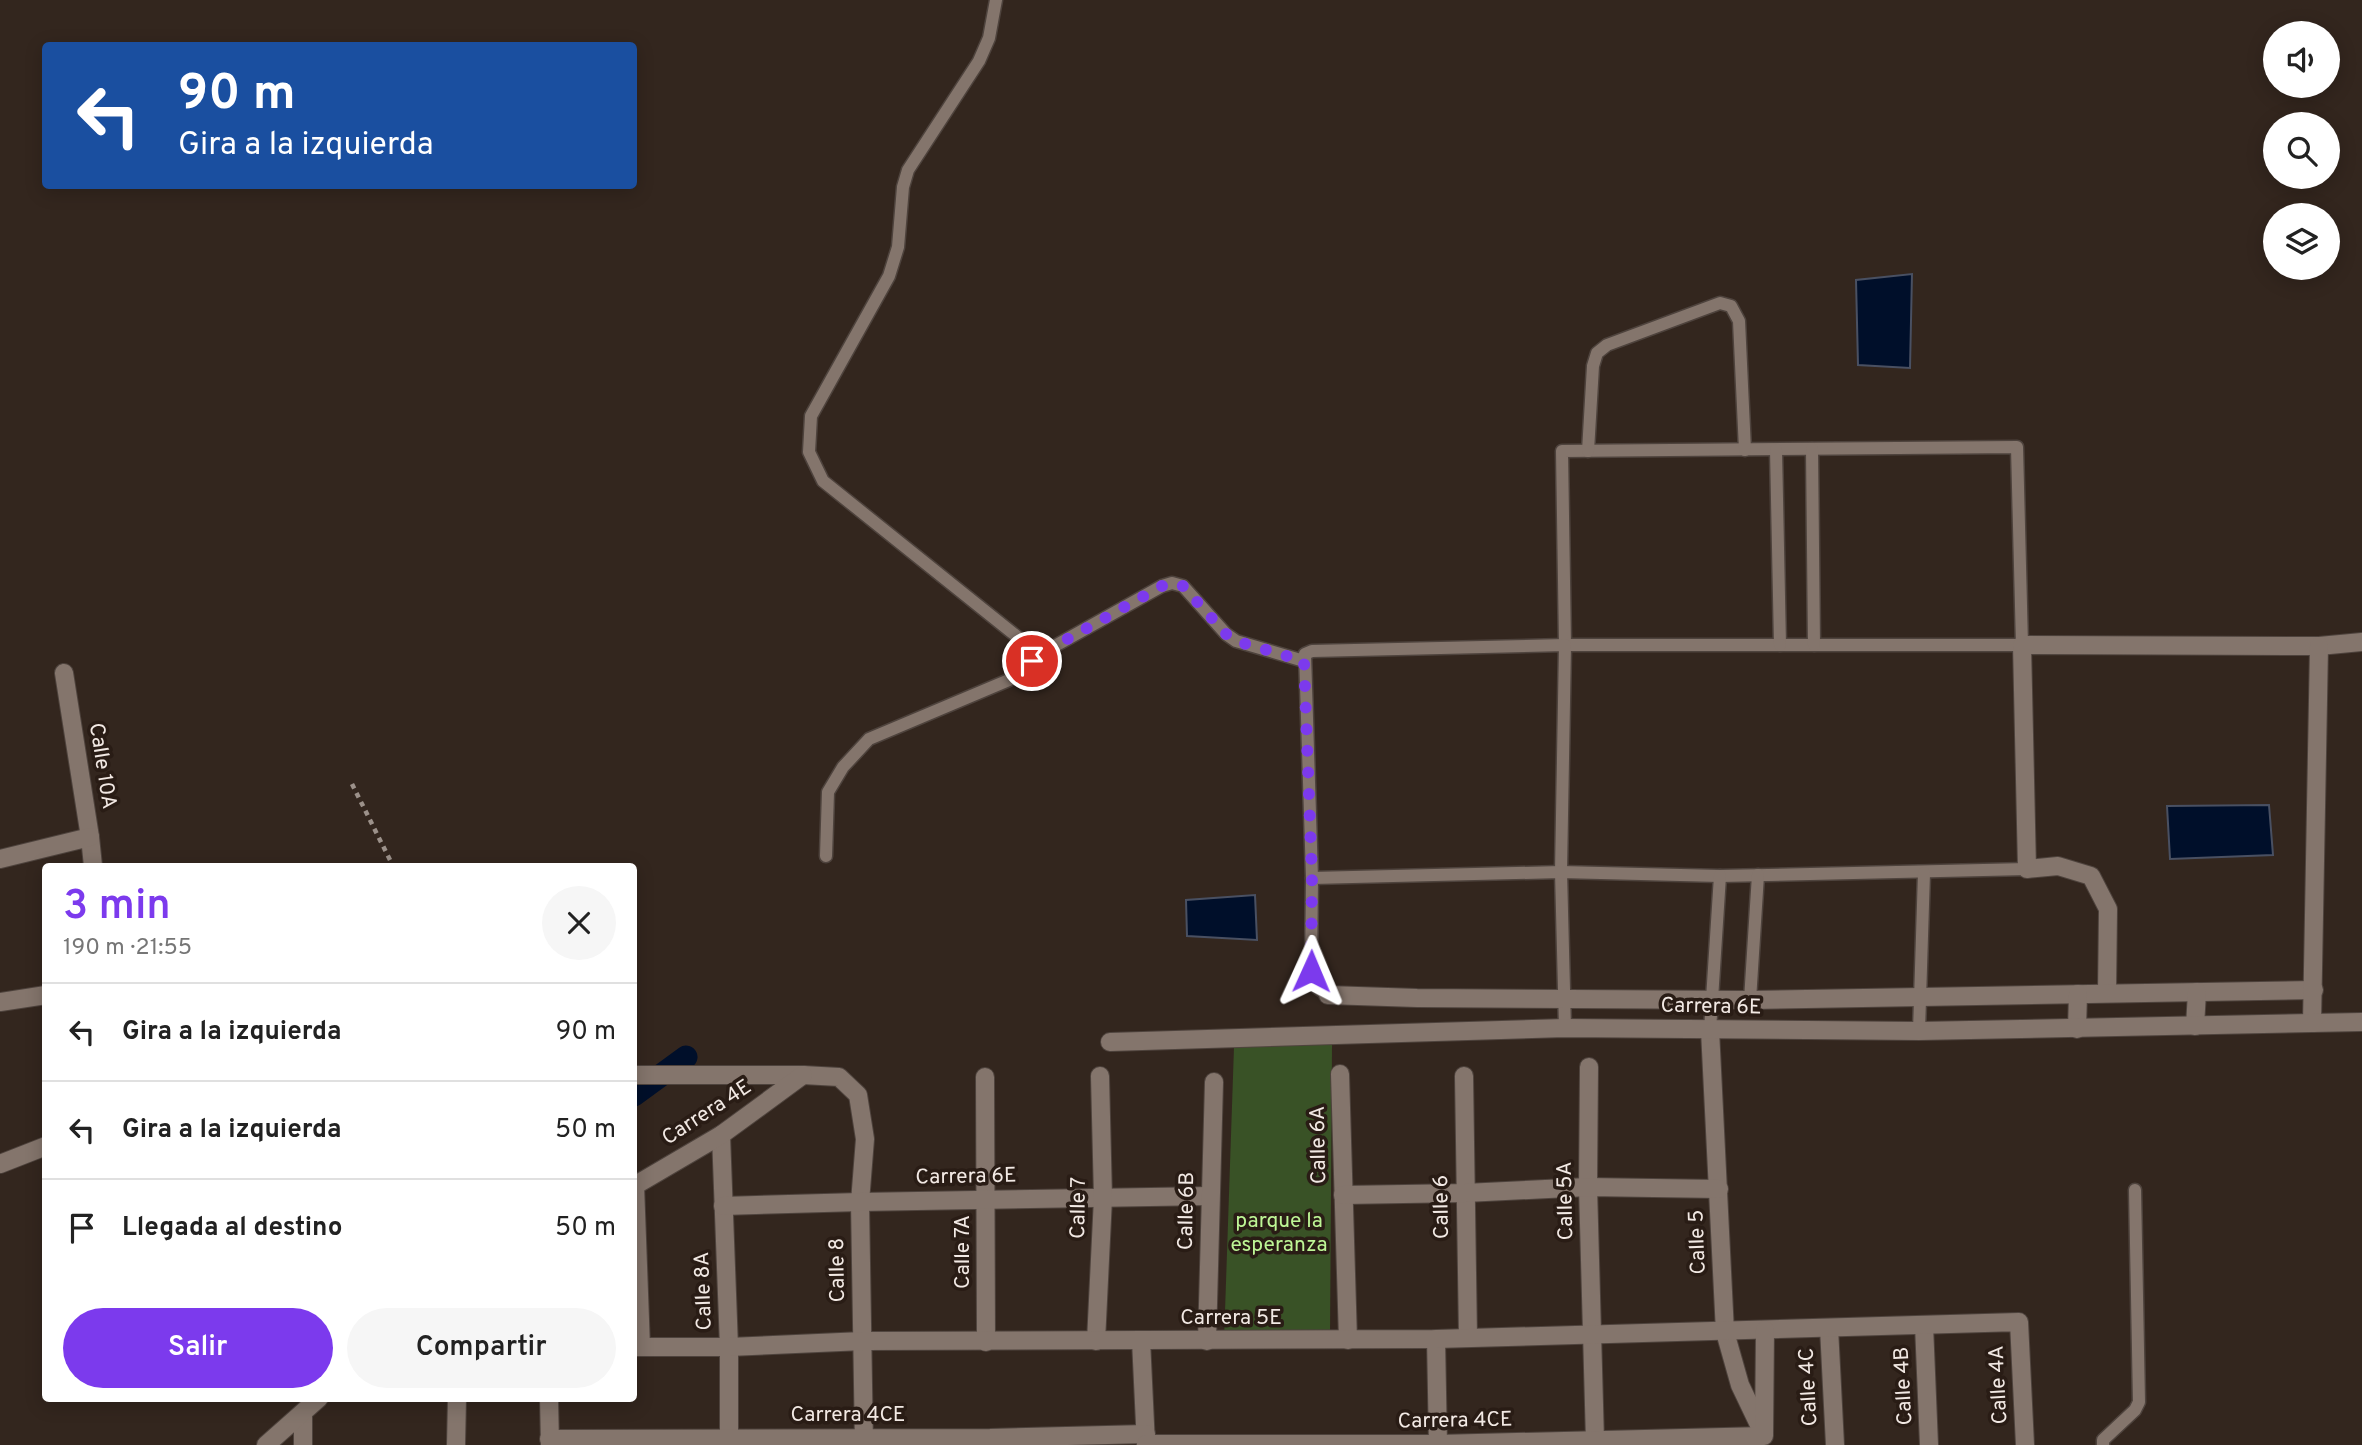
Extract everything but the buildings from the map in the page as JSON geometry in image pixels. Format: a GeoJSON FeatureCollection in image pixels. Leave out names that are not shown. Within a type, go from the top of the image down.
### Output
{"type":"FeatureCollection","features":[{"type":"Feature","properties":{"kind":"street"},"geometry":{"type":"LineString","coordinates":[[2107,993],[2108,909],[2091,876],[2058,866],[2027,869],[2022,645],[2319,646],[2362,642]]}},
{"type":"Feature","properties":{"kind":"street"},"geometry":{"type":"LineString","coordinates":[[2312,1023],[2319,646]]}},
{"type":"Feature","properties":{"kind":"street","name":"Calle 10A"},"geometry":{"type":"LineString","coordinates":[[64,673],[93,863]]}},
{"type":"Feature","properties":{"kind":"street"},"geometry":{"type":"LineString","coordinates":[[0,859],[90,837]]}},
{"type":"Feature","properties":{"kind":"street","name":"Carrera 6E"},"geometry":{"type":"LineString","coordinates":[[1328,995],[1750,1000],[2314,990]]}},
{"type":"Feature","properties":{"kind":"street"},"geometry":{"type":"LineString","coordinates":[[2195,1027],[2197,992]]}},
{"type":"Feature","properties":{"kind":"street"},"geometry":{"type":"LineString","coordinates":[[2077,1029],[2078,994]]}},
{"type":"Feature","properties":{"kind":"street"},"geometry":{"type":"LineString","coordinates":[[0,1002],[42,996]]}},
{"type":"Feature","properties":{"kind":"street"},"geometry":{"type":"LineString","coordinates":[[1417,998],[1418,1031]]}},
{"type":"Feature","properties":{"kind":"street"},"geometry":{"type":"LineString","coordinates":[[1492,999],[1492,1030]]}},
{"type":"Feature","properties":{"kind":"street"},"geometry":{"type":"LineString","coordinates":[[1750,1000],[1752,1031]]}},
{"type":"Feature","properties":{"kind":"street","name":"Carrera 6E"},"geometry":{"type":"LineString","coordinates":[[1110,1042],[1565,1028],[1919,1031],[2195,1027],[2362,1021]]}},
{"type":"Feature","properties":{"kind":"street","name":"Calle 5"},"geometry":{"type":"LineString","coordinates":[[1710,1030],[1725,1332],[1740,1385],[1764,1441]]}},
{"type":"Feature","properties":{"kind":"street","name":"Calle 5A"},"geometry":{"type":"LineString","coordinates":[[1589,1067],[1588,1187],[1595,1441]]}},
{"type":"Feature","properties":{"kind":"street"},"geometry":{"type":"LineString","coordinates":[[637,1075],[803,1074]]}},
{"type":"Feature","properties":{"kind":"street","name":"Calle 8"},"geometry":{"type":"LineString","coordinates":[[803,1074],[839,1077],[858,1095],[866,1139],[860,1202],[864,1441]]}},
{"type":"Feature","properties":{"kind":"street","name":"Carrera 4E"},"geometry":{"type":"LineString","coordinates":[[637,1184],[721,1135],[803,1074]]}},
{"type":"Feature","properties":{"kind":"street","name":"Calle 6A"},"geometry":{"type":"LineString","coordinates":[[1340,1074],[1348,1340]]}},
{"type":"Feature","properties":{"kind":"street","name":"Calle 7"},"geometry":{"type":"LineString","coordinates":[[1096,1341],[1103,1198],[1100,1076]]}},
{"type":"Feature","properties":{"kind":"street","name":"Calle 6"},"geometry":{"type":"LineString","coordinates":[[1464,1076],[1468,1338]]}},
{"type":"Feature","properties":{"kind":"street","name":"Calle 7A"},"geometry":{"type":"LineString","coordinates":[[985,1077],[986,1342]]}},
{"type":"Feature","properties":{"kind":"street","name":"Calle 6B"},"geometry":{"type":"LineString","coordinates":[[1207,1342],[1214,1082]]}},
{"type":"Feature","properties":{"kind":"street","name":"Calle 8A"},"geometry":{"type":"LineString","coordinates":[[721,1135],[729,1347],[729,1441]]}},
{"type":"Feature","properties":{"kind":"street"},"geometry":{"type":"LineString","coordinates":[[0,1164],[42,1148]]}},
{"type":"Feature","properties":{"kind":"street"},"geometry":{"type":"LineString","coordinates":[[1343,1195],[1588,1187],[1719,1189]]}},
{"type":"Feature","properties":{"kind":"street","name":"Carrera 6E"},"geometry":{"type":"LineString","coordinates":[[723,1206],[1210,1196]]}},
{"type":"Feature","properties":{"kind":"street","name":"Carrera 5E"},"geometry":{"type":"LineString","coordinates":[[637,1347],[729,1347],[863,1341],[1207,1342],[1436,1339],[2019,1322]]}},
{"type":"Feature","properties":{"kind":"street","name":"Calle 4A"},"geometry":{"type":"LineString","coordinates":[[2019,1322],[2025,1445]]}},
{"type":"Feature","properties":{"kind":"street","name":"Calle 4B"},"geometry":{"type":"LineString","coordinates":[[1924,1325],[1929,1445]]}},
{"type":"Feature","properties":{"kind":"street","name":"Calle 4C"},"geometry":{"type":"LineString","coordinates":[[1829,1328],[1835,1445]]}},
{"type":"Feature","properties":{"kind":"street"},"geometry":{"type":"LineString","coordinates":[[1764,1441],[1765,1330]]}},
{"type":"Feature","properties":{"kind":"street"},"geometry":{"type":"LineString","coordinates":[[1436,1339],[1438,1445]]}},
{"type":"Feature","properties":{"kind":"street"},"geometry":{"type":"LineString","coordinates":[[1141,1340],[1146,1441]]}},
{"type":"Feature","properties":{"kind":"street"},"geometry":{"type":"LineString","coordinates":[[266,1445],[315,1402]]}},
{"type":"Feature","properties":{"kind":"street"},"geometry":{"type":"LineString","coordinates":[[456,1445],[457,1402]]}},
{"type":"Feature","properties":{"kind":"street"},"geometry":{"type":"LineString","coordinates":[[549,1442],[550,1402]]}},
{"type":"Feature","properties":{"kind":"street"},"geometry":{"type":"LineString","coordinates":[[303,1413],[303,1445]]}},
{"type":"Feature","properties":{"kind":"street","name":"Carrera 4CE"},"geometry":{"type":"LineString","coordinates":[[549,1442],[1146,1441],[1438,1445],[1764,1441]]}},
{"type":"Feature","properties":{"kind":"lane"},"geometry":{"type":"LineString","coordinates":[[996,0],[989,38],[979,61],[908,170],[903,187],[898,247],[890,276],[811,416],[808,452],[823,481],[1030,647],[1042,650],[1053,647],[1172,583],[1183,586],[1226,634],[1236,641],[1304,661]]}},
{"type":"Feature","properties":{"kind":"lane"},"geometry":{"type":"LineString","coordinates":[[1588,451],[1593,366],[1597,353],[1607,345],[1720,303],[1731,306],[1739,321],[1745,450]]}},
{"type":"Feature","properties":{"kind":"lane"},"geometry":{"type":"LineString","coordinates":[[1328,995],[1315,986],[1311,971],[1312,877],[1304,661],[1306,654],[1312,651],[1565,645],[2022,645],[2017,447],[1562,451],[1565,645],[1562,872],[1565,1028]]}},
{"type":"Feature","properties":{"kind":"lane"},"geometry":{"type":"LineString","coordinates":[[1812,449],[1814,645]]}},
{"type":"Feature","properties":{"kind":"lane"},"geometry":{"type":"LineString","coordinates":[[1776,450],[1780,645]]}},
{"type":"Feature","properties":{"kind":"lane"},"geometry":{"type":"LineString","coordinates":[[826,856],[828,792],[843,767],[869,739],[1009,680],[1042,650]]}},
{"type":"Feature","properties":{"kind":"lane"},"geometry":{"type":"LineString","coordinates":[[1312,877],[1562,872],[1720,876],[2027,869]]}},
{"type":"Feature","properties":{"kind":"lane"},"geometry":{"type":"LineString","coordinates":[[1919,1031],[1924,873]]}},
{"type":"Feature","properties":{"kind":"lane"},"geometry":{"type":"LineString","coordinates":[[1750,1000],[1758,875]]}},
{"type":"Feature","properties":{"kind":"lane"},"geometry":{"type":"LineString","coordinates":[[1710,1030],[1720,876]]}},
{"type":"Feature","properties":{"kind":"lane"},"geometry":{"type":"LineString","coordinates":[[2103,1445],[2104,1440],[2135,1410],[2139,1402],[2135,1190]]}},
{"type":"Feature","properties":{"kind":"path"},"geometry":{"type":"LineString","coordinates":[[352,784],[392,863]]}},
{"type":"Feature","properties":{"kind":"green space","name":"parque la esperanza"},"geometry":{"type":"Polygon","coordinates":[[[1332,1044],[1330,1340],[1224,1341],[1234,1047],[1332,1044]]]}},
{"type":"Feature","properties":{"kind":"water"},"geometry":{"type":"Polygon","coordinates":[[[1912,274],[1910,368],[1858,365],[1856,280],[1912,274]]]}},
{"type":"Feature","properties":{"kind":"water"},"geometry":{"type":"Polygon","coordinates":[[[2269,805],[2273,855],[2170,859],[2167,806],[2269,805]]]}},
{"type":"Feature","properties":{"kind":"water"},"geometry":{"type":"Polygon","coordinates":[[[1255,895],[1257,940],[1187,936],[1186,900],[1255,895]]]}},
{"type":"Feature","properties":{"kind":"waterway"},"geometry":{"type":"LineString","coordinates":[[637,1093],[686,1057]]}},
{"type":"Feature","properties":{"kind":"route"},"geometry":{"type":"LineString","coordinates":[[1032,661],[1042,650],[1053,647],[1172,583],[1183,586],[1226,634],[1236,641],[1304,661],[1312,877],[1311,971]]}}]}
